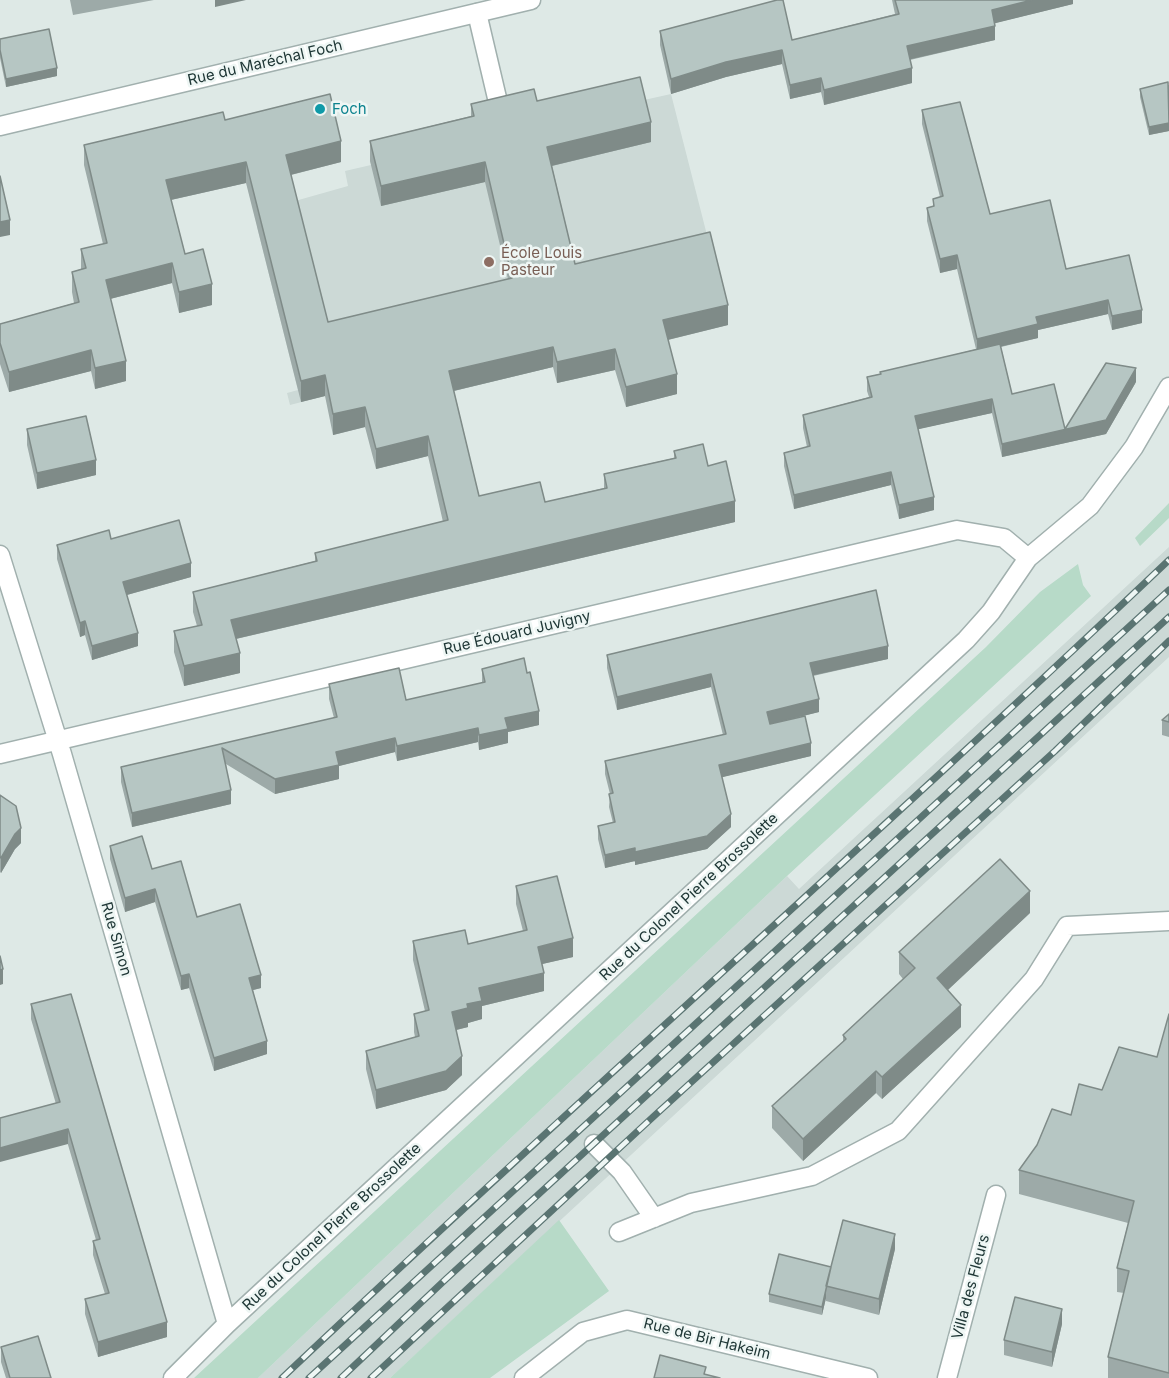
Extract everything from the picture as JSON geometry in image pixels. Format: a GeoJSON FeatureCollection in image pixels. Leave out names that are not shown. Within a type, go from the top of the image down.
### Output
{"type":"FeatureCollection","features":[{"type":"Feature","properties":{"kind":"street","name":"Rue du Maréchal Foch"},"geometry":{"type":"LineString","coordinates":[[0,126],[531,0]]}},
{"type":"Feature","properties":{"kind":"street"},"geometry":{"type":"LineString","coordinates":[[477,13],[497,98]]}},
{"type":"Feature","properties":{"kind":"street","name":"Rue du Colonel Pierre Brossolette"},"geometry":{"type":"LineString","coordinates":[[173,1378],[227,1324],[966,640],[991,612],[1028,558],[1090,506],[1134,447],[1169,387]]}},
{"type":"Feature","properties":{"kind":"street","name":"Rue Édouard Juvigny"},"geometry":{"type":"LineString","coordinates":[[0,754],[957,530],[1004,538],[1028,558]]}},
{"type":"Feature","properties":{"kind":"street","name":"Rue Simon"},"geometry":{"type":"LineString","coordinates":[[0,555],[58,740],[227,1324]]}},
{"type":"Feature","properties":{"kind":"street"},"geometry":{"type":"LineString","coordinates":[[619,1232],[691,1203],[812,1176],[898,1131],[1034,979],[1067,927],[1169,921]]}},
{"type":"Feature","properties":{"kind":"street"},"geometry":{"type":"LineString","coordinates":[[594,1144],[622,1172],[654,1218]]}},
{"type":"Feature","properties":{"kind":"street","name":"Villa des Fleurs"},"geometry":{"type":"LineString","coordinates":[[947,1378],[996,1195]]}},
{"type":"Feature","properties":{"kind":"street","name":"Rue de Bir Hakeim"},"geometry":{"type":"LineString","coordinates":[[524,1378],[584,1332],[627,1320],[868,1378]]}},
{"type":"Feature","properties":{"kind":"shaded area","name":"École Louis Pasteur"},"geometry":{"type":"Polygon","coordinates":[[[671,94],[708,239],[544,369],[345,417],[340,392],[290,405],[287,393],[298,390],[257,227],[295,201],[348,186],[345,171],[371,165],[370,161],[671,94]]]}},
{"type":"Feature","properties":{"kind":"shaded area"},"geometry":{"type":"Polygon","coordinates":[[[1169,547],[1169,657],[390,1378],[258,1378],[787,876],[799,889],[1169,547]]]}},
{"type":"Feature","properties":{"kind":"green space"},"geometry":{"type":"Polygon","coordinates":[[[1169,503],[1169,518],[1140,546],[1135,538],[1169,503]]]}},
{"type":"Feature","properties":{"kind":"green space"},"geometry":{"type":"Polygon","coordinates":[[[1078,564],[1083,585],[1091,596],[787,876],[258,1378],[194,1378],[986,647],[1040,592],[1078,564]]]}},
{"type":"Feature","properties":{"kind":"green space"},"geometry":{"type":"Polygon","coordinates":[[[559,1220],[609,1291],[490,1378],[390,1378],[559,1220]]]}},
{"type":"Feature","properties":{"kind":"building"},"geometry":{"type":"Polygon","coordinates":[[[783,0],[792,40],[899,14],[895,0],[1032,0],[992,10],[995,26],[907,46],[912,68],[824,90],[821,78],[790,85],[782,50],[726,62],[671,79],[660,31],[783,0]]]}},
{"type":"Feature","properties":{"kind":"building"},"geometry":{"type":"Polygon","coordinates":[[[49,29],[57,68],[6,79],[0,39],[49,29]]]}},
{"type":"Feature","properties":{"kind":"building"},"geometry":{"type":"Polygon","coordinates":[[[640,77],[651,122],[547,147],[575,264],[710,232],[728,305],[663,320],[677,374],[626,387],[615,349],[557,362],[553,347],[449,371],[479,496],[540,482],[545,502],[607,488],[604,474],[676,458],[674,451],[703,444],[708,466],[726,461],[735,501],[231,620],[240,653],[184,666],[174,631],[202,625],[193,592],[317,561],[315,553],[448,520],[428,436],[376,449],[365,407],[333,414],[325,375],[301,381],[246,162],[166,180],[185,254],[203,249],[212,284],[179,292],[172,263],[106,280],[126,361],[95,368],[91,350],[9,372],[0,343],[0,324],[79,302],[72,272],[86,268],[81,249],[107,243],[84,145],[223,112],[225,120],[330,94],[341,141],[286,155],[328,322],[512,278],[485,162],[381,186],[370,141],[474,116],[471,104],[534,89],[537,101],[640,77]]]}},
{"type":"Feature","properties":{"kind":"building"},"geometry":{"type":"Polygon","coordinates":[[[1168,82],[1169,123],[1149,127],[1140,89],[1168,82]]]}},
{"type":"Feature","properties":{"kind":"building"},"geometry":{"type":"Polygon","coordinates":[[[960,102],[990,214],[1050,200],[1066,269],[1129,255],[1142,310],[1112,316],[1108,300],[1036,317],[1038,324],[977,339],[957,255],[940,259],[927,208],[934,206],[933,199],[943,196],[922,110],[960,102]]]}},
{"type":"Feature","properties":{"kind":"building"},"geometry":{"type":"Polygon","coordinates":[[[0,176],[10,220],[0,222],[0,176]]]}},
{"type":"Feature","properties":{"kind":"building"},"geometry":{"type":"Polygon","coordinates":[[[1000,344],[1012,394],[1054,384],[1065,429],[1106,363],[1136,368],[1106,420],[1002,444],[992,399],[915,416],[934,497],[899,505],[891,472],[794,495],[784,453],[810,446],[803,415],[872,397],[867,377],[881,374],[880,372],[1000,344]]]}},
{"type":"Feature","properties":{"kind":"building"},"geometry":{"type":"Polygon","coordinates":[[[86,416],[96,460],[37,473],[27,429],[86,416]]]}},
{"type":"Feature","properties":{"kind":"building"},"geometry":{"type":"Polygon","coordinates":[[[179,520],[191,563],[123,582],[138,633],[92,646],[85,621],[80,623],[57,545],[109,530],[111,539],[179,520]]]}},
{"type":"Feature","properties":{"kind":"building"},"geometry":{"type":"Polygon","coordinates":[[[876,590],[888,646],[810,663],[819,699],[767,712],[770,724],[805,716],[811,743],[719,765],[731,814],[707,836],[635,852],[635,848],[605,855],[598,826],[615,822],[609,794],[613,793],[605,761],[726,734],[711,674],[617,697],[607,655],[876,590]]]}},
{"type":"Feature","properties":{"kind":"building"},"geometry":{"type":"Polygon","coordinates":[[[524,658],[527,673],[530,672],[539,711],[505,718],[508,729],[479,735],[478,728],[397,746],[395,738],[336,752],[339,765],[275,779],[222,748],[231,790],[132,813],[121,767],[337,717],[329,684],[399,668],[406,700],[485,682],[482,669],[524,658]]]}},
{"type":"Feature","properties":{"kind":"building"},"geometry":{"type":"Polygon","coordinates":[[[1169,714],[1169,722],[1162,720],[1169,714]]]}},
{"type":"Feature","properties":{"kind":"building"},"geometry":{"type":"Polygon","coordinates":[[[0,795],[16,806],[21,828],[1,858],[0,857],[0,795]]]}},
{"type":"Feature","properties":{"kind":"building"},"geometry":{"type":"Polygon","coordinates":[[[142,836],[152,869],[181,861],[197,917],[240,904],[261,975],[249,978],[267,1041],[214,1058],[189,974],[181,976],[155,889],[125,898],[110,846],[142,836]]]}},
{"type":"Feature","properties":{"kind":"building"},"geometry":{"type":"Polygon","coordinates":[[[1000,859],[1030,891],[937,978],[961,1005],[882,1077],[876,1071],[803,1139],[772,1106],[846,1039],[843,1035],[915,968],[899,952],[1000,859]]]}},
{"type":"Feature","properties":{"kind":"building"},"geometry":{"type":"Polygon","coordinates":[[[557,876],[573,938],[538,947],[544,973],[479,988],[482,1001],[467,1004],[468,1008],[452,1012],[462,1056],[446,1071],[376,1090],[366,1051],[419,1036],[414,1014],[429,1010],[413,941],[465,930],[468,944],[527,930],[516,886],[557,876]]]}},
{"type":"Feature","properties":{"kind":"building"},"geometry":{"type":"Polygon","coordinates":[[[71,994],[167,1322],[98,1342],[85,1299],[109,1293],[93,1241],[100,1239],[68,1129],[0,1148],[0,1118],[60,1102],[31,1004],[71,994]]]}},
{"type":"Feature","properties":{"kind":"building"},"geometry":{"type":"Polygon","coordinates":[[[1169,1014],[1169,1373],[1108,1357],[1129,1271],[1117,1268],[1134,1201],[1019,1170],[1037,1145],[1052,1109],[1071,1115],[1079,1084],[1102,1090],[1119,1047],[1157,1057],[1169,1014]]]}},
{"type":"Feature","properties":{"kind":"building"},"geometry":{"type":"Polygon","coordinates":[[[843,1220],[895,1234],[879,1299],[826,1286],[843,1220]]]}},
{"type":"Feature","properties":{"kind":"building"},"geometry":{"type":"Polygon","coordinates":[[[779,1254],[831,1267],[822,1307],[769,1294],[779,1254]]]}},
{"type":"Feature","properties":{"kind":"building"},"geometry":{"type":"Polygon","coordinates":[[[1015,1297],[1062,1309],[1052,1352],[1004,1340],[1015,1297]]]}},
{"type":"Feature","properties":{"kind":"building"},"geometry":{"type":"Polygon","coordinates":[[[38,1336],[51,1378],[10,1378],[1,1347],[38,1336]]]}},
{"type":"Feature","properties":{"kind":"building"},"geometry":{"type":"Polygon","coordinates":[[[660,1355],[706,1367],[704,1374],[720,1378],[654,1378],[660,1355]]]}},
{"type":"Feature","properties":{"kind":"railway"},"geometry":{"type":"LineString","coordinates":[[282,1378],[1169,560]]}},
{"type":"Feature","properties":{"kind":"railway"},"geometry":{"type":"LineString","coordinates":[[309,1378],[1169,590]]}},
{"type":"Feature","properties":{"kind":"railway"},"geometry":{"type":"LineString","coordinates":[[341,1378],[446,1279],[1169,617]]}},
{"type":"Feature","properties":{"kind":"railway"},"geometry":{"type":"LineString","coordinates":[[371,1378],[653,1117],[1055,751],[1169,641]]}},
{"type":"Feature","properties":{"kind":"place","name":"Foch"},"geometry":{"type":"Point","coordinates":[320,109]}},
{"type":"Feature","properties":{"kind":"place","name":"École Louis Pasteur"},"geometry":{"type":"Point","coordinates":[489,262]}}]}
